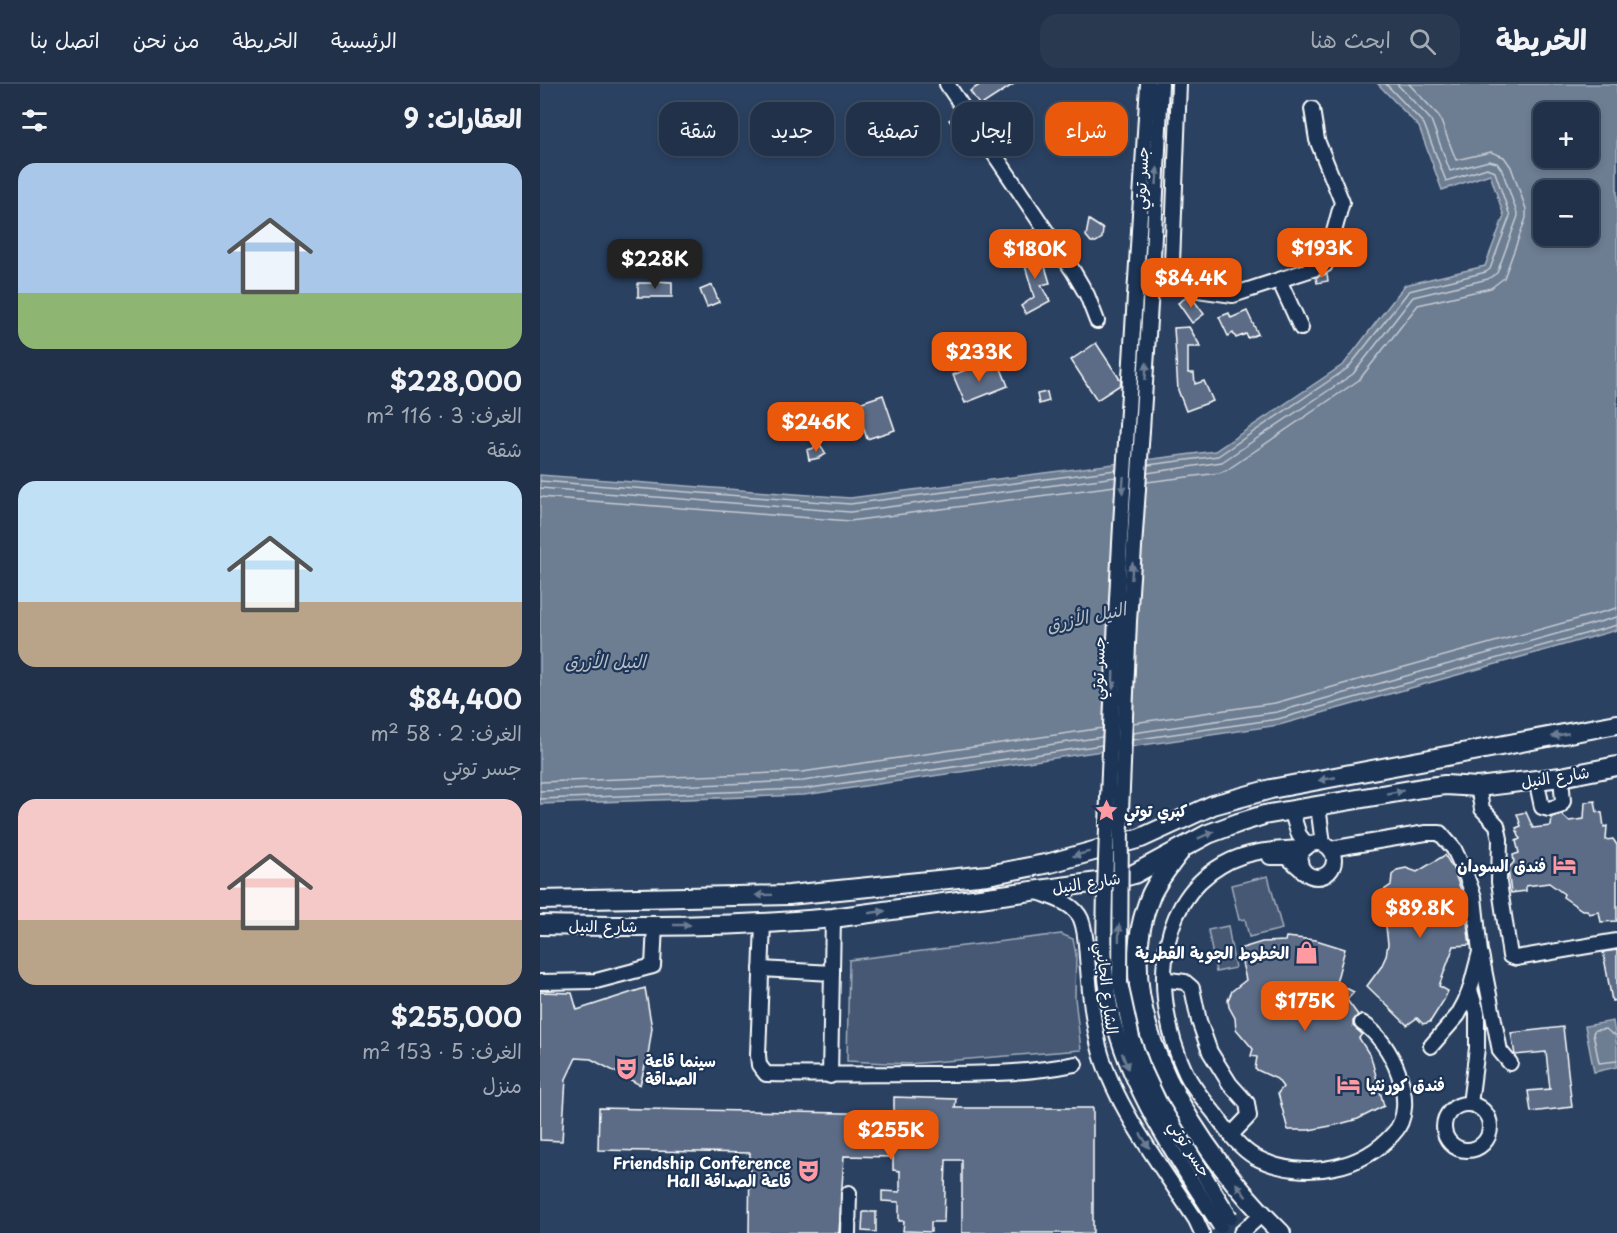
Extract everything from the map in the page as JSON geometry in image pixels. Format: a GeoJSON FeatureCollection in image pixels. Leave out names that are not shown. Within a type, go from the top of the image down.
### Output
{"type":"FeatureCollection","features":[{"type":"Feature","properties":{"kind":"main road","name":"شارع النيل"},"geometry":{"type":"LineString","coordinates":[[540,900],[789,895],[988,875],[1050,863],[1141,838],[1213,805],[1262,791],[1617,724]]}},
{"type":"Feature","properties":{"kind":"main road","name":"شارع النيل"},"geometry":{"type":"LineString","coordinates":[[540,925],[790,922],[1113,880],[1151,865],[1208,834],[1238,823],[1291,810],[1445,785],[1478,787],[1561,777],[1617,766]]}},
{"type":"Feature","properties":{"kind":"main road"},"geometry":{"type":"LineString","coordinates":[[1184,846],[1152,894],[1142,926],[1137,972],[1142,1009],[1158,1058],[1195,1130],[1251,1204],[1281,1233]]}},
{"type":"Feature","properties":{"kind":"main road"},"geometry":{"type":"LineString","coordinates":[[789,895],[790,922]]}},
{"type":"Feature","properties":{"kind":"street"},"geometry":{"type":"LineString","coordinates":[[947,84],[1073,271],[1087,295],[1097,321]]}},
{"type":"Feature","properties":{"kind":"street","name":"جسر توتي"},"geometry":{"type":"LineString","coordinates":[[1148,84],[1116,621],[1104,926],[1105,974],[1114,1025],[1134,1081],[1145,1104],[1224,1225]]}},
{"type":"Feature","properties":{"kind":"street","name":"جسر توتي"},"geometry":{"type":"LineString","coordinates":[[1161,84],[1153,257],[1129,621],[1121,812],[1118,966],[1125,1009],[1143,1068],[1224,1225]]}},
{"type":"Feature","properties":{"kind":"street"},"geometry":{"type":"LineString","coordinates":[[1179,84],[1172,263],[1198,290],[1233,295],[1325,265],[1342,202],[1317,140],[1312,109]]}},
{"type":"Feature","properties":{"kind":"street"},"geometry":{"type":"LineString","coordinates":[[1279,280],[1301,328]]}},
{"type":"Feature","properties":{"kind":"street"},"geometry":{"type":"LineString","coordinates":[[1536,779],[1542,807],[1553,808],[1560,806],[1563,801],[1561,777]]}},
{"type":"Feature","properties":{"kind":"street"},"geometry":{"type":"LineString","coordinates":[[1478,787],[1482,809],[1497,825],[1500,839],[1499,882],[1510,956],[1516,957],[1617,940]]}},
{"type":"Feature","properties":{"kind":"street"},"geometry":{"type":"LineString","coordinates":[[1318,806],[1326,847],[1334,862],[1328,873],[1315,877],[1287,857],[1275,856],[1236,866],[1213,879],[1186,911],[1173,952],[1169,980],[1172,1011],[1189,1066],[1234,1133],[1249,1153],[1263,1161],[1288,1168],[1312,1170],[1352,1163],[1384,1144],[1397,1131],[1405,1100],[1403,1087],[1378,1037],[1370,1028],[1363,1029]]}},
{"type":"Feature","properties":{"kind":"street"},"geometry":{"type":"LineString","coordinates":[[1291,810],[1299,835],[1307,847]]}},
{"type":"Feature","properties":{"kind":"street"},"geometry":{"type":"LineString","coordinates":[[1234,1133],[1185,1072],[1167,1020],[1163,990],[1166,950],[1181,906],[1195,886],[1215,869],[1224,863],[1254,854],[1307,847],[1315,843],[1326,847],[1440,833],[1455,849],[1474,897],[1480,952],[1500,1051],[1510,1064]]}},
{"type":"Feature","properties":{"kind":"street"},"geometry":{"type":"LineString","coordinates":[[1304,871],[1300,859],[1307,847]]}},
{"type":"Feature","properties":{"kind":"street","name":"الشارع الجانبي"},"geometry":{"type":"LineString","coordinates":[[1036,891],[1068,904],[1076,910],[1082,920],[1093,1019],[1101,1055],[1112,1083],[1136,1126],[1202,1233]]}},
{"type":"Feature","properties":{"kind":"street"},"geometry":{"type":"LineString","coordinates":[[830,1076],[833,918]]}},
{"type":"Feature","properties":{"kind":"street"},"geometry":{"type":"LineString","coordinates":[[763,923],[759,1065],[766,1074],[957,1075],[1057,1068],[1075,1064]]}},
{"type":"Feature","properties":{"kind":"street"},"geometry":{"type":"LineString","coordinates":[[540,982],[596,981],[653,966],[655,925]]}},
{"type":"Feature","properties":{"kind":"street"},"geometry":{"type":"LineString","coordinates":[[1431,1046],[1458,1015],[1470,990],[1480,952]]}},
{"type":"Feature","properties":{"kind":"street"},"geometry":{"type":"LineString","coordinates":[[761,969],[832,973]]}},
{"type":"Feature","properties":{"kind":"street"},"geometry":{"type":"LineString","coordinates":[[1169,980],[1185,982],[1192,988],[1200,1027],[1210,1052],[1230,1084],[1247,1103],[1249,1116],[1234,1133]]}},
{"type":"Feature","properties":{"kind":"street"},"geometry":{"type":"LineString","coordinates":[[1470,990],[1477,1011],[1477,1048],[1470,1104]]}},
{"type":"Feature","properties":{"kind":"street"},"geometry":{"type":"LineString","coordinates":[[848,1233],[849,1192]]}},
{"type":"Feature","properties":{"kind":"street"},"geometry":{"type":"LineString","coordinates":[[1224,1225],[1241,1233],[1262,1214]]}},
{"type":"Feature","properties":{"kind":"shaded area"},"geometry":{"type":"Polygon","coordinates":[[[1268,876],[1282,929],[1249,937],[1245,919],[1239,920],[1231,885],[1268,876]]]}},
{"type":"Feature","properties":{"kind":"shaded area"},"geometry":{"type":"Polygon","coordinates":[[[1228,926],[1235,968],[1216,972],[1208,930],[1228,926]]]}},
{"type":"Feature","properties":{"kind":"shaded area"},"geometry":{"type":"Polygon","coordinates":[[[1061,934],[1073,939],[1076,954],[1075,998],[1081,1050],[908,1064],[847,1061],[849,960],[1061,934]]]}},
{"type":"Feature","properties":{"kind":"water","name":"النيل الأزرق"},"geometry":{"type":"Polygon","coordinates":[[[1378,84],[1617,84],[1617,630],[1279,725],[804,795],[540,804],[540,475],[850,498],[1215,451],[1344,364],[1405,285],[1485,266],[1504,216],[1490,174],[1442,190],[1419,127],[1378,84]]]}},
{"type":"Feature","properties":{"kind":"water"},"geometry":{"type":"Polygon","coordinates":[[[1613,1021],[1617,1067],[1594,1072],[1585,1026],[1613,1021]]]}},
{"type":"Feature","properties":{"kind":"building"},"geometry":{"type":"Polygon","coordinates":[[[981,84],[1014,84],[986,102],[977,102],[970,91],[981,84]]]}},
{"type":"Feature","properties":{"kind":"building"},"geometry":{"type":"Polygon","coordinates":[[[1089,220],[1103,229],[1102,238],[1096,242],[1091,242],[1086,236],[1089,220]]]}},
{"type":"Feature","properties":{"kind":"building"},"geometry":{"type":"Polygon","coordinates":[[[1028,242],[1035,266],[1044,263],[1050,283],[1041,285],[1050,301],[1026,314],[1021,306],[1034,297],[1019,245],[1028,242]]]}},
{"type":"Feature","properties":{"kind":"building"},"geometry":{"type":"Polygon","coordinates":[[[1327,274],[1328,281],[1317,283],[1316,277],[1327,274]]]}},
{"type":"Feature","properties":{"kind":"building"},"geometry":{"type":"Polygon","coordinates":[[[654,281],[672,282],[672,297],[638,297],[638,283],[654,283],[654,281]]]}},
{"type":"Feature","properties":{"kind":"building"},"geometry":{"type":"Polygon","coordinates":[[[712,285],[719,302],[707,307],[700,290],[712,285]]]}},
{"type":"Feature","properties":{"kind":"building"},"geometry":{"type":"Polygon","coordinates":[[[1190,295],[1204,314],[1192,323],[1178,303],[1190,295]]]}},
{"type":"Feature","properties":{"kind":"building"},"geometry":{"type":"Polygon","coordinates":[[[1247,311],[1258,334],[1248,338],[1246,334],[1236,338],[1233,333],[1228,336],[1219,317],[1229,313],[1231,318],[1247,311]]]}},
{"type":"Feature","properties":{"kind":"building"},"geometry":{"type":"Polygon","coordinates":[[[1189,327],[1201,347],[1188,347],[1188,373],[1194,373],[1195,384],[1204,381],[1213,401],[1186,411],[1178,390],[1174,328],[1189,327]]]}},
{"type":"Feature","properties":{"kind":"building"},"geometry":{"type":"Polygon","coordinates":[[[1096,343],[1121,381],[1120,385],[1097,400],[1071,360],[1096,343]]]}},
{"type":"Feature","properties":{"kind":"building"},"geometry":{"type":"Polygon","coordinates":[[[978,365],[981,374],[1000,366],[1008,386],[965,403],[953,375],[978,365]]]}},
{"type":"Feature","properties":{"kind":"building"},"geometry":{"type":"Polygon","coordinates":[[[1047,392],[1049,401],[1039,404],[1037,394],[1047,392]]]}},
{"type":"Feature","properties":{"kind":"building"},"geometry":{"type":"Polygon","coordinates":[[[883,395],[895,430],[867,439],[856,404],[883,395]]]}},
{"type":"Feature","properties":{"kind":"building"},"geometry":{"type":"Polygon","coordinates":[[[821,446],[826,454],[809,460],[807,450],[821,446]]]}},
{"type":"Feature","properties":{"kind":"building","name":"فندق السودان"},"geometry":{"type":"Polygon","coordinates":[[[1595,801],[1597,812],[1602,813],[1604,827],[1607,826],[1606,840],[1613,839],[1617,845],[1617,921],[1601,922],[1599,912],[1589,914],[1587,910],[1582,910],[1563,897],[1564,894],[1549,883],[1526,886],[1526,891],[1511,893],[1508,869],[1514,862],[1513,855],[1519,853],[1516,841],[1520,839],[1516,828],[1521,826],[1517,814],[1526,812],[1533,828],[1551,826],[1552,817],[1562,815],[1569,821],[1584,819],[1585,802],[1595,801]]]}},
{"type":"Feature","properties":{"kind":"building"},"geometry":{"type":"Polygon","coordinates":[[[1445,855],[1463,895],[1470,945],[1454,946],[1439,986],[1448,991],[1430,1022],[1423,1024],[1417,1018],[1407,1025],[1367,986],[1381,967],[1388,944],[1386,927],[1374,897],[1391,885],[1392,875],[1397,870],[1406,868],[1417,872],[1445,855]]]}},
{"type":"Feature","properties":{"kind":"building"},"geometry":{"type":"Polygon","coordinates":[[[1286,937],[1316,940],[1345,949],[1336,983],[1354,992],[1347,1000],[1358,1015],[1353,1021],[1353,1026],[1362,1034],[1359,1038],[1371,1057],[1384,1106],[1358,1119],[1309,1130],[1288,1130],[1278,1093],[1283,1087],[1277,1079],[1255,1069],[1257,1057],[1251,1056],[1253,1049],[1236,1029],[1235,1018],[1228,1000],[1232,991],[1246,980],[1239,949],[1262,942],[1285,941],[1286,937]]]}},
{"type":"Feature","properties":{"kind":"building"},"geometry":{"type":"Polygon","coordinates":[[[1617,950],[1617,1000],[1612,1001],[1603,952],[1617,950]]]}},
{"type":"Feature","properties":{"kind":"building","name":"سينما قاعة الصداقة"},"geometry":{"type":"Polygon","coordinates":[[[645,988],[652,1028],[640,1085],[591,1059],[576,1058],[566,1079],[562,1141],[540,1140],[540,992],[572,993],[577,1010],[645,988]]]}},
{"type":"Feature","properties":{"kind":"building"},"geometry":{"type":"Polygon","coordinates":[[[1563,1027],[1572,1107],[1531,1112],[1528,1091],[1550,1089],[1546,1052],[1515,1055],[1511,1033],[1563,1027]]]}},
{"type":"Feature","properties":{"kind":"building"},"geometry":{"type":"Polygon","coordinates":[[[894,1097],[956,1099],[955,1108],[1093,1108],[1093,1233],[962,1233],[962,1160],[946,1160],[944,1222],[931,1222],[931,1232],[903,1231],[904,1221],[899,1221],[899,1202],[882,1201],[882,1191],[900,1192],[900,1171],[893,1170],[893,1157],[844,1156],[839,1233],[749,1233],[750,1153],[598,1150],[599,1108],[894,1114],[894,1097]]]}},
{"type":"Feature","properties":{"kind":"building"},"geometry":{"type":"Polygon","coordinates":[[[863,1212],[876,1212],[876,1232],[862,1231],[863,1212]]]}},
{"type":"Feature","properties":{"kind":"place","name":"كبري توتي"},"geometry":{"type":"Point","coordinates":[1106,810]}},
{"type":"Feature","properties":{"kind":"place","name":"فندق السودان"},"geometry":{"type":"Point","coordinates":[1564,865]}},
{"type":"Feature","properties":{"kind":"place","name":"الخطوط الجوية القطرية"},"geometry":{"type":"Point","coordinates":[1307,952]}},
{"type":"Feature","properties":{"kind":"place","name":"سينما قاعة الصداقة"},"geometry":{"type":"Point","coordinates":[627,1069]}},
{"type":"Feature","properties":{"kind":"place","name":"فندق كورنثيا"},"geometry":{"type":"Point","coordinates":[1348,1084]}},
{"type":"Feature","properties":{"kind":"place","name":"Friendship Conference Hall قاعة الصداقة"},"geometry":{"type":"Point","coordinates":[809,1171]}}]}
